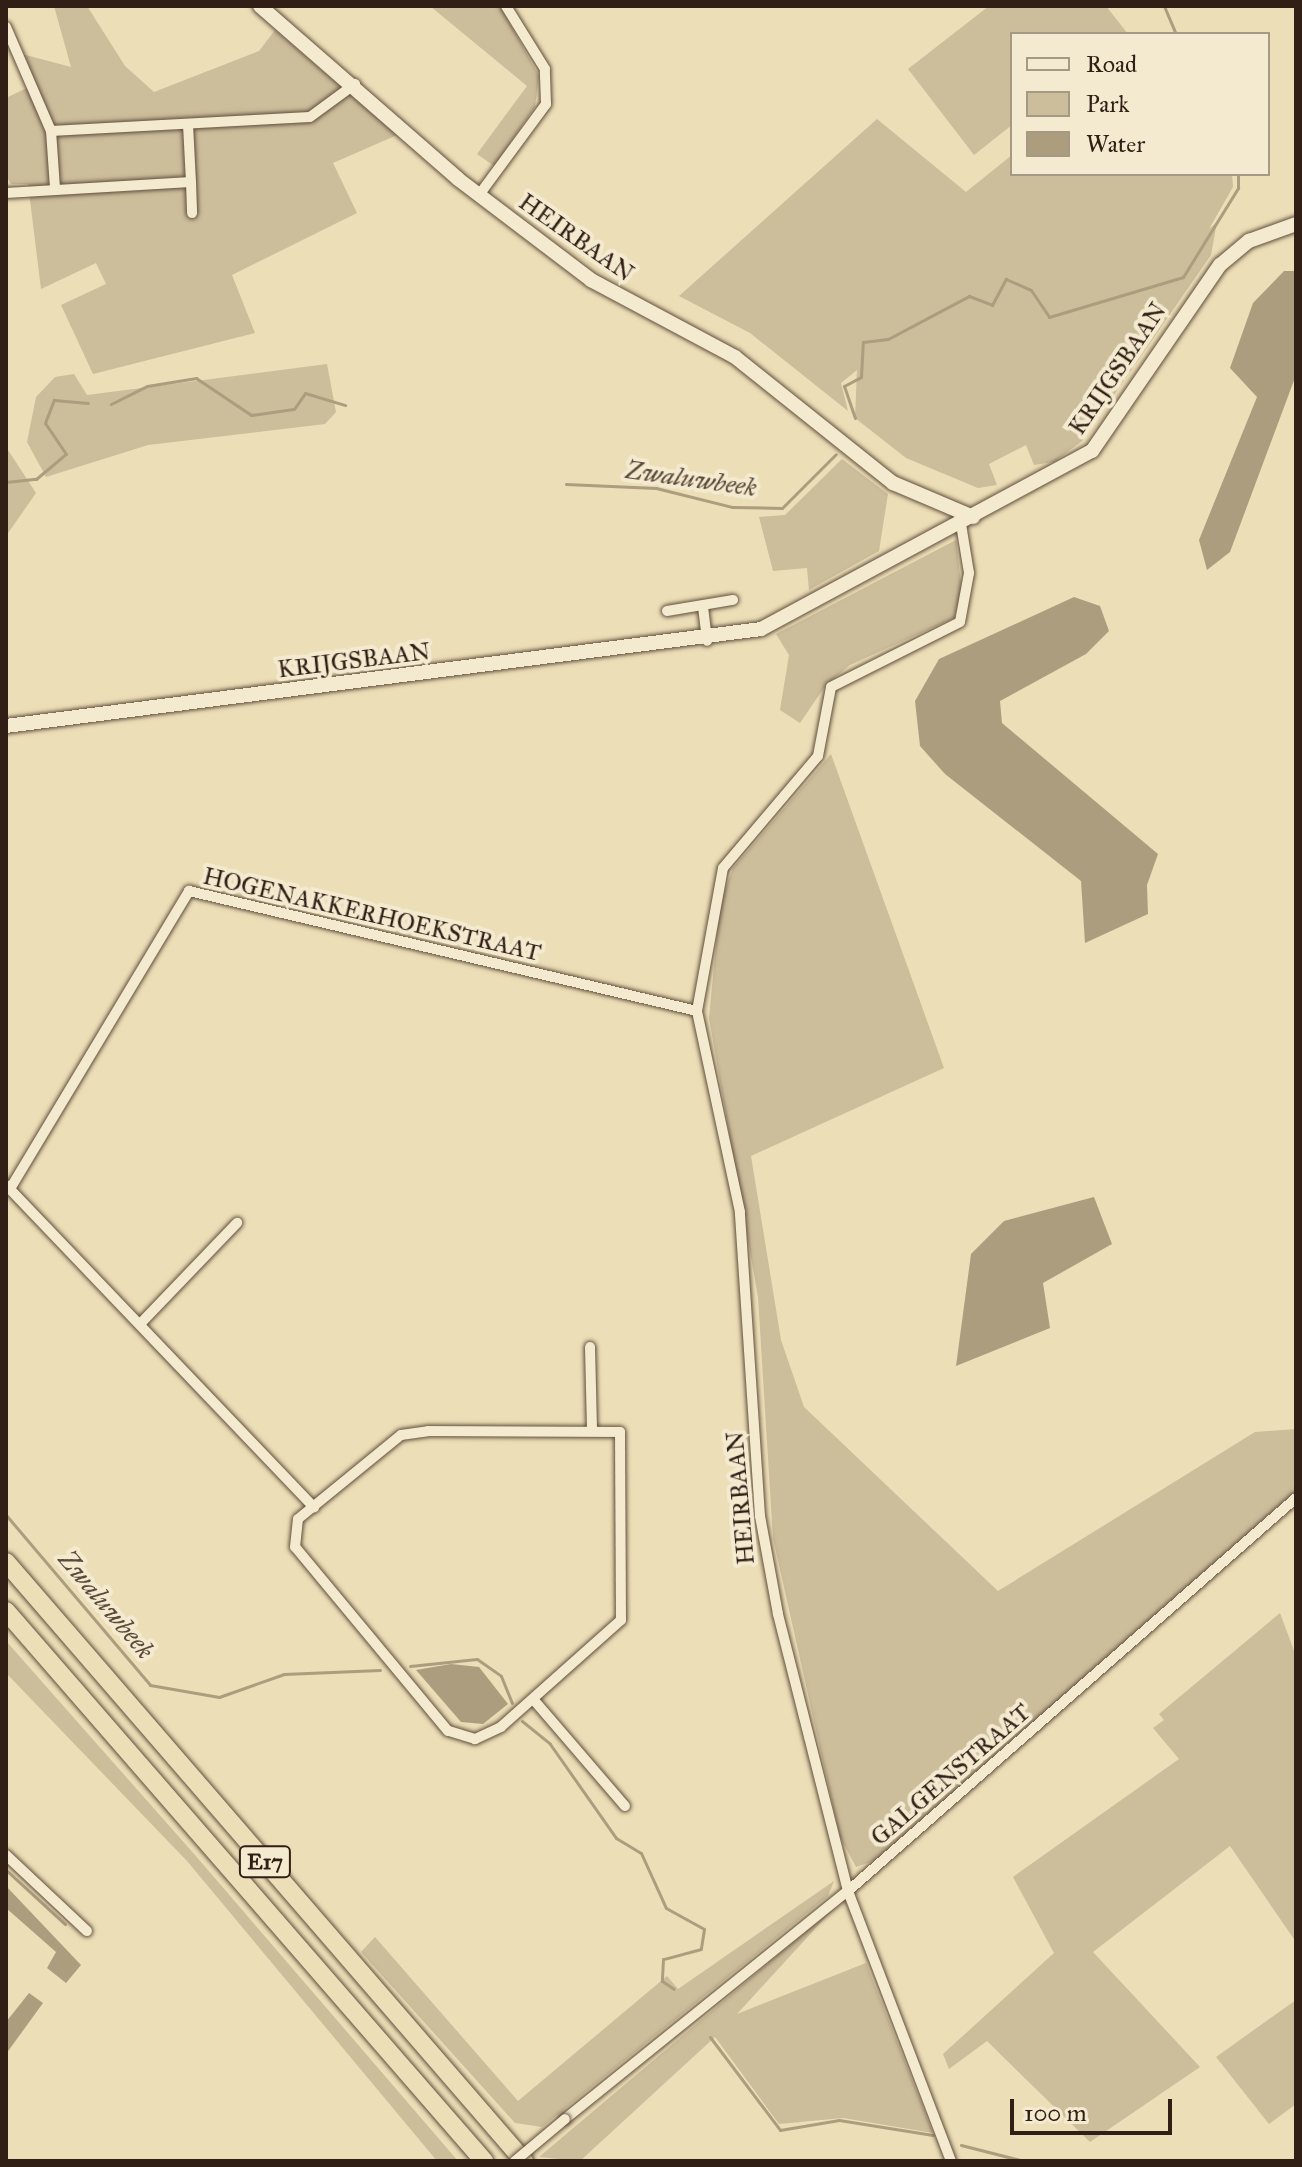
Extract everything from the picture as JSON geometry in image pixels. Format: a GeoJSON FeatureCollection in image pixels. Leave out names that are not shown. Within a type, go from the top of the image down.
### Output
{"type":"FeatureCollection","features":[{"type":"Feature","properties":{"kind":"highway","name":"E17"},"geometry":{"type":"LineString","coordinates":[[6,1562],[524,2161]]}},
{"type":"Feature","properties":{"kind":"highway","name":"E17"},"geometry":{"type":"LineString","coordinates":[[6,1611],[484,2161]]}},
{"type":"Feature","properties":{"kind":"main road","name":"HEIRBAAN"},"geometry":{"type":"LineString","coordinates":[[260,6],[355,84],[479,195],[608,290],[735,357],[893,483],[967,520]]}},
{"type":"Feature","properties":{"kind":"main road","name":"KRIJGSBAAN"},"geometry":{"type":"LineString","coordinates":[[6,726],[707,641],[761,629],[1092,451],[1220,265],[1249,241],[1296,224]]}},
{"type":"Feature","properties":{"kind":"street"},"geometry":{"type":"LineString","coordinates":[[479,195],[547,95],[545,69],[506,6]]}},
{"type":"Feature","properties":{"kind":"street"},"geometry":{"type":"LineString","coordinates":[[6,27],[51,131],[55,188]]}},
{"type":"Feature","properties":{"kind":"street"},"geometry":{"type":"LineString","coordinates":[[51,131],[310,117],[355,84]]}},
{"type":"Feature","properties":{"kind":"street"},"geometry":{"type":"LineString","coordinates":[[188,125],[192,213]]}},
{"type":"Feature","properties":{"kind":"street"},"geometry":{"type":"LineString","coordinates":[[7,190],[191,182]]}},
{"type":"Feature","properties":{"kind":"street","name":"HEIRBAAN"},"geometry":{"type":"LineString","coordinates":[[848,1891],[760,1516],[749,1280],[731,1153],[697,1011],[723,868],[818,756],[822,706],[831,687],[855,669],[960,622],[969,573],[967,520]]}},
{"type":"Feature","properties":{"kind":"street"},"geometry":{"type":"LineString","coordinates":[[667,611],[733,600]]}},
{"type":"Feature","properties":{"kind":"street"},"geometry":{"type":"LineString","coordinates":[[703,607],[707,641]]}},
{"type":"Feature","properties":{"kind":"street","name":"HOGENAKKERHOEKSTRAAT"},"geometry":{"type":"LineString","coordinates":[[8,1187],[189,891],[697,1011]]}},
{"type":"Feature","properties":{"kind":"street"},"geometry":{"type":"LineString","coordinates":[[8,1187],[314,1507]]}},
{"type":"Feature","properties":{"kind":"street"},"geometry":{"type":"LineString","coordinates":[[141,1323],[237,1223]]}},
{"type":"Feature","properties":{"kind":"street"},"geometry":{"type":"LineString","coordinates":[[590,1347],[592,1430]]}},
{"type":"Feature","properties":{"kind":"street"},"geometry":{"type":"LineString","coordinates":[[592,1430],[620,1432],[623,1613],[616,1629],[489,1736],[459,1738],[448,1731],[295,1547],[298,1519],[401,1435],[592,1430]]}},
{"type":"Feature","properties":{"kind":"street","name":"GALGENSTRAAT"},"geometry":{"type":"LineString","coordinates":[[848,1891],[1296,1498]]}},
{"type":"Feature","properties":{"kind":"street"},"geometry":{"type":"LineString","coordinates":[[533,1699],[625,1806]]}},
{"type":"Feature","properties":{"kind":"street"},"geometry":{"type":"LineString","coordinates":[[6,1855],[87,1931]]}},
{"type":"Feature","properties":{"kind":"street"},"geometry":{"type":"LineString","coordinates":[[515,2161],[848,1891],[951,2161]]}},
{"type":"Feature","properties":{"kind":"green space"},"geometry":{"type":"Polygon","coordinates":[[[54,6],[87,6],[125,66],[154,92],[259,51],[275,30],[397,135],[333,163],[357,213],[232,275],[255,333],[93,374],[61,305],[106,284],[96,263],[41,289],[28,184],[11,184],[6,176],[6,98],[35,84],[22,54],[71,67],[54,6]]]}},
{"type":"Feature","properties":{"kind":"green space"},"geometry":{"type":"Polygon","coordinates":[[[430,6],[500,6],[539,76],[535,107],[494,166],[477,154],[527,86],[430,6]]]}},
{"type":"Feature","properties":{"kind":"green space"},"geometry":{"type":"Polygon","coordinates":[[[989,6],[1106,6],[1126,32],[1010,32],[1010,127],[974,155],[908,69],[989,6]]]}},
{"type":"Feature","properties":{"kind":"green space"},"geometry":{"type":"Polygon","coordinates":[[[877,119],[966,192],[1010,157],[1010,176],[1232,176],[1233,187],[1209,229],[1217,222],[1211,255],[1082,441],[1054,462],[1034,465],[1026,445],[989,464],[997,485],[978,488],[906,458],[855,418],[857,370],[841,383],[848,411],[750,333],[679,296],[877,119]]]}},
{"type":"Feature","properties":{"kind":"green space"},"geometry":{"type":"Polygon","coordinates":[[[327,364],[336,412],[325,424],[148,445],[46,477],[27,442],[36,397],[55,377],[74,374],[87,395],[327,364]]]}},
{"type":"Feature","properties":{"kind":"green space"},"geometry":{"type":"Polygon","coordinates":[[[6,447],[36,493],[6,536],[6,447]]]}},
{"type":"Feature","properties":{"kind":"green space"},"geometry":{"type":"Polygon","coordinates":[[[842,459],[888,494],[879,551],[809,590],[807,568],[773,571],[759,517],[785,515],[842,459]]]}},
{"type":"Feature","properties":{"kind":"green space"},"geometry":{"type":"Polygon","coordinates":[[[956,540],[962,592],[954,618],[850,665],[826,685],[800,723],[780,710],[789,655],[776,634],[956,540]]]}},
{"type":"Feature","properties":{"kind":"green space"},"geometry":{"type":"Polygon","coordinates":[[[831,754],[944,1068],[751,1156],[781,1340],[804,1407],[998,1591],[1255,1432],[1296,1429],[1296,1491],[876,1860],[856,1867],[840,1837],[773,1538],[758,1297],[709,1018],[720,904],[733,868],[831,754]]]}},
{"type":"Feature","properties":{"kind":"green space"},"geometry":{"type":"Polygon","coordinates":[[[1280,1613],[1296,1656],[1296,1942],[1230,1846],[1093,1952],[1200,2067],[1090,2142],[987,2041],[949,2069],[943,2054],[1054,1953],[1013,1877],[1179,1759],[1153,1728],[1164,1720],[1159,1714],[1280,1613]]]}},
{"type":"Feature","properties":{"kind":"green space"},"geometry":{"type":"Polygon","coordinates":[[[6,1641],[458,2161],[437,2161],[187,1861],[6,1673],[6,1641]]]}},
{"type":"Feature","properties":{"kind":"green space"},"geometry":{"type":"Polygon","coordinates":[[[834,1881],[828,1896],[542,2127],[515,2123],[361,1952],[375,1937],[518,2101],[667,1976],[678,1989],[834,1881]]]}},
{"type":"Feature","properties":{"kind":"green space"},"geometry":{"type":"Polygon","coordinates":[[[835,1907],[737,2014],[866,1963],[933,2133],[843,2118],[779,2124],[715,2037],[580,2161],[539,2157],[835,1907]]]}},
{"type":"Feature","properties":{"kind":"green space"},"geometry":{"type":"Polygon","coordinates":[[[1296,2000],[1296,2104],[1269,2124],[1216,2057],[1296,2000]]]}},
{"type":"Feature","properties":{"kind":"water"},"geometry":{"type":"Polygon","coordinates":[[[1284,271],[1296,271],[1296,375],[1230,552],[1207,570],[1199,540],[1257,397],[1230,368],[1253,303],[1284,271]]]}},
{"type":"Feature","properties":{"kind":"water"},"geometry":{"type":"Polygon","coordinates":[[[1074,597],[1100,606],[1109,631],[1086,654],[1000,701],[1002,723],[1158,854],[1147,885],[1148,914],[1085,943],[1081,881],[945,774],[920,746],[915,701],[939,659],[1074,597]]]}},
{"type":"Feature","properties":{"kind":"water"},"geometry":{"type":"Polygon","coordinates":[[[1094,1197],[1112,1244],[1043,1283],[1050,1328],[956,1366],[971,1254],[1004,1221],[1094,1197]]]}},
{"type":"Feature","properties":{"kind":"water"},"geometry":{"type":"Polygon","coordinates":[[[451,1664],[479,1667],[508,1704],[483,1724],[461,1722],[416,1670],[451,1664]]]}},
{"type":"Feature","properties":{"kind":"water"},"geometry":{"type":"Polygon","coordinates":[[[6,1886],[81,1965],[66,1983],[47,1968],[56,1952],[6,1908],[6,1886]]]}},
{"type":"Feature","properties":{"kind":"water"},"geometry":{"type":"Polygon","coordinates":[[[29,1993],[43,2003],[6,2054],[6,2022],[29,1993]]]}},
{"type":"Feature","properties":{"kind":"waterway","name":"Zwaluwbeek"},"geometry":{"type":"LineString","coordinates":[[1164,6],[1175,32]]}},
{"type":"Feature","properties":{"kind":"waterway","name":"Zwaluwbeek"},"geometry":{"type":"LineString","coordinates":[[855,418],[844,386],[861,377],[863,342],[888,339],[969,296],[992,305],[1006,279],[1031,290],[1049,317],[1183,277],[1238,188],[1238,176]]}},
{"type":"Feature","properties":{"kind":"waterway","name":"Zwaluwbeek"},"geometry":{"type":"LineString","coordinates":[[111,404],[147,386],[196,378],[251,415],[294,409],[305,393],[345,405]]}},
{"type":"Feature","properties":{"kind":"waterway","name":"Zwaluwbeek"},"geometry":{"type":"LineString","coordinates":[[6,482],[36,479],[66,454],[45,423],[54,400],[88,403]]}},
{"type":"Feature","properties":{"kind":"waterway","name":"Zwaluwbeek"},"geometry":{"type":"LineString","coordinates":[[566,484],[656,488],[732,507],[782,508],[836,454]]}},
{"type":"Feature","properties":{"kind":"waterway","name":"Zwaluwbeek"},"geometry":{"type":"LineString","coordinates":[[6,1515],[150,1685],[219,1697],[284,1674],[380,1670]]}},
{"type":"Feature","properties":{"kind":"waterway","name":"Zwaluwbeek"},"geometry":{"type":"LineString","coordinates":[[410,1666],[477,1659],[501,1676],[512,1703]]}},
{"type":"Feature","properties":{"kind":"waterway","name":"Zwaluwbeek"},"geometry":{"type":"LineString","coordinates":[[522,1721],[550,1744],[616,1838],[641,1853],[666,1908],[704,1929],[701,1949],[663,1959],[662,1981],[674,1989]]}},
{"type":"Feature","properties":{"kind":"waterway"},"geometry":{"type":"LineString","coordinates":[[6,1870],[65,1924]]}},
{"type":"Feature","properties":{"kind":"waterway","name":"Zwaluwbeek"},"geometry":{"type":"LineString","coordinates":[[710,2037],[780,2130],[839,2120],[933,2135]]}},
{"type":"Feature","properties":{"kind":"waterway","name":"Zwaluwbeek"},"geometry":{"type":"LineString","coordinates":[[961,2145],[1024,2161]]}}]}
